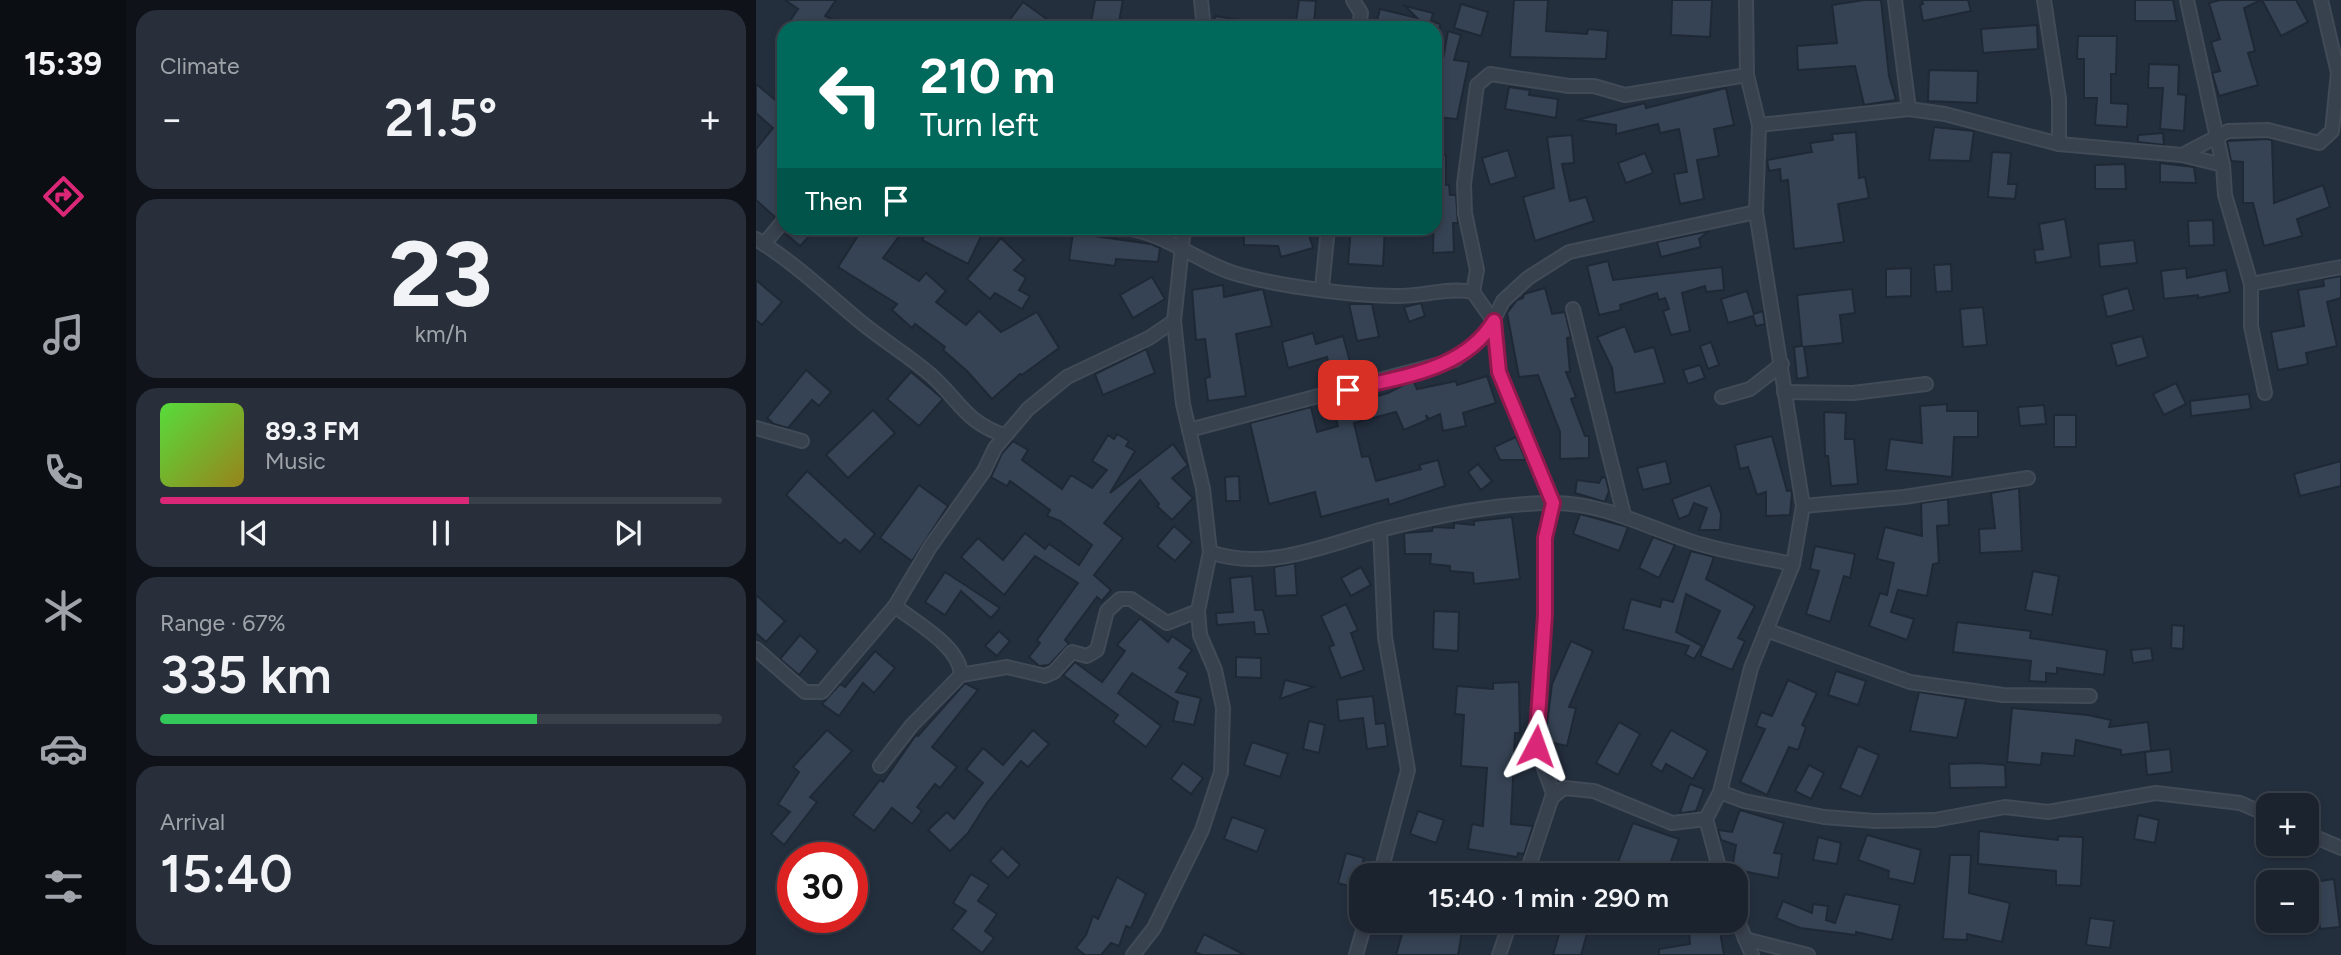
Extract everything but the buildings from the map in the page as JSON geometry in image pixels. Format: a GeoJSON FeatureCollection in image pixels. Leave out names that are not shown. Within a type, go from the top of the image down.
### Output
{"type":"FeatureCollection","features":[{"type":"Feature","properties":{"kind":"street"},"geometry":{"type":"LineString","coordinates":[[1201,0],[1203,21]]}},
{"type":"Feature","properties":{"kind":"street"},"geometry":{"type":"LineString","coordinates":[[1353,0],[1361,13],[1360,21]]}},
{"type":"Feature","properties":{"kind":"street"},"geometry":{"type":"LineString","coordinates":[[1718,863],[1706,819],[1720,792],[1751,668],[1793,565],[1803,506],[1756,212],[1759,125],[1747,75],[1746,0]]}},
{"type":"Feature","properties":{"kind":"street"},"geometry":{"type":"LineString","coordinates":[[1895,0],[1909,109]]}},
{"type":"Feature","properties":{"kind":"street"},"geometry":{"type":"LineString","coordinates":[[2044,0],[2059,99],[2059,144]]}},
{"type":"Feature","properties":{"kind":"street"},"geometry":{"type":"LineString","coordinates":[[2187,0],[2214,136],[2223,165],[2225,195],[2251,284],[2251,326],[2265,393]]}},
{"type":"Feature","properties":{"kind":"street"},"geometry":{"type":"LineString","coordinates":[[2182,155],[2228,131],[2268,130],[2319,143],[2332,131],[2339,73],[2321,0]]}},
{"type":"Feature","properties":{"kind":"street"},"geometry":{"type":"LineString","coordinates":[[1473,292],[1476,270],[1465,212],[1464,184],[1477,85],[1482,78],[1490,74],[1569,86],[1594,86],[1625,95],[1747,75]]}},
{"type":"Feature","properties":{"kind":"street"},"geometry":{"type":"LineString","coordinates":[[1759,125],[1909,109],[1945,114],[2059,144],[2182,155],[2223,165]]}},
{"type":"Feature","properties":{"kind":"street"},"geometry":{"type":"LineString","coordinates":[[1189,430],[1455,360],[1486,335],[1503,301],[1528,278],[1569,252],[1756,212]]}},
{"type":"Feature","properties":{"kind":"street"},"geometry":{"type":"LineString","coordinates":[[777,226],[760,242],[933,377],[968,417],[983,428],[1004,435]]}},
{"type":"Feature","properties":{"kind":"street"},"geometry":{"type":"LineString","coordinates":[[1158,235],[1182,250],[1239,275],[1393,296],[1460,289],[1473,292],[1494,321],[1499,372],[1553,503],[1545,538],[1545,615],[1536,746],[1554,796]]}},
{"type":"Feature","properties":{"kind":"street"},"geometry":{"type":"LineString","coordinates":[[1133,955],[1154,928],[1202,830],[1221,772],[1223,708],[1215,670],[1200,635],[1198,611],[1210,552],[1203,489],[1183,404],[1174,321],[1183,235]]}},
{"type":"Feature","properties":{"kind":"street"},"geometry":{"type":"LineString","coordinates":[[1322,288],[1327,235]]}},
{"type":"Feature","properties":{"kind":"street"},"geometry":{"type":"LineString","coordinates":[[2251,284],[2341,267]]}},
{"type":"Feature","properties":{"kind":"street"},"geometry":{"type":"LineString","coordinates":[[1573,309],[1624,515]]}},
{"type":"Feature","properties":{"kind":"street"},"geometry":{"type":"LineString","coordinates":[[756,649],[805,692],[821,692],[895,606],[930,547],[984,471],[1004,435],[1028,409],[1067,377],[1149,338],[1174,321]]}},
{"type":"Feature","properties":{"kind":"street"},"geometry":{"type":"LineString","coordinates":[[1722,397],[1750,389],[1782,364]]}},
{"type":"Feature","properties":{"kind":"street"},"geometry":{"type":"LineString","coordinates":[[1784,391],[1853,393],[1926,384]]}},
{"type":"Feature","properties":{"kind":"street"},"geometry":{"type":"LineString","coordinates":[[756,428],[802,440]]}},
{"type":"Feature","properties":{"kind":"street"},"geometry":{"type":"LineString","coordinates":[[1803,506],[1905,498],[2028,478]]}},
{"type":"Feature","properties":{"kind":"street"},"geometry":{"type":"LineString","coordinates":[[1210,552],[1227,558],[1255,559],[1321,550],[1380,530],[1479,510],[1553,503],[1624,515],[1689,541],[1793,565]]}},
{"type":"Feature","properties":{"kind":"street"},"geometry":{"type":"LineString","coordinates":[[1380,530],[1387,649],[1408,770],[1383,863]]}},
{"type":"Feature","properties":{"kind":"street"},"geometry":{"type":"LineString","coordinates":[[880,766],[912,725],[961,675],[1007,667],[1045,676],[1054,672],[1072,652],[1087,656],[1097,650],[1107,611],[1120,599],[1130,599],[1167,623],[1198,611]]}},
{"type":"Feature","properties":{"kind":"street"},"geometry":{"type":"LineString","coordinates":[[895,606],[951,651],[961,663],[961,675]]}},
{"type":"Feature","properties":{"kind":"street"},"geometry":{"type":"LineString","coordinates":[[1766,630],[1910,682],[2003,695],[2090,696]]}},
{"type":"Feature","properties":{"kind":"street"},"geometry":{"type":"LineString","coordinates":[[1530,863],[1554,796],[1564,788],[1594,791],[1672,823],[1706,819]]}},
{"type":"Feature","properties":{"kind":"street"},"geometry":{"type":"LineString","coordinates":[[1720,792],[1744,801],[1824,817],[1875,821],[1935,820],[2005,807],[2048,811],[2156,793],[2241,803],[2256,810]]}},
{"type":"Feature","properties":{"kind":"street"},"geometry":{"type":"LineString","coordinates":[[2319,839],[2341,848]]}},
{"type":"Feature","properties":{"kind":"street"},"geometry":{"type":"LineString","coordinates":[[1356,955],[1362,933]]}},
{"type":"Feature","properties":{"kind":"street"},"geometry":{"type":"LineString","coordinates":[[1499,955],[1507,933]]}},
{"type":"Feature","properties":{"kind":"street"},"geometry":{"type":"LineString","coordinates":[[1743,933],[1752,955]]}},
{"type":"Feature","properties":{"kind":"street"},"geometry":{"type":"LineString","coordinates":[[1745,939],[1808,955]]}},
{"type":"Feature","properties":{"kind":"route"},"geometry":{"type":"LineString","coordinates":[[1348,390],[1455,360],[1486,335],[1494,321],[1499,372],[1524,427],[1553,503],[1545,538],[1545,615],[1536,746]]}}]}
